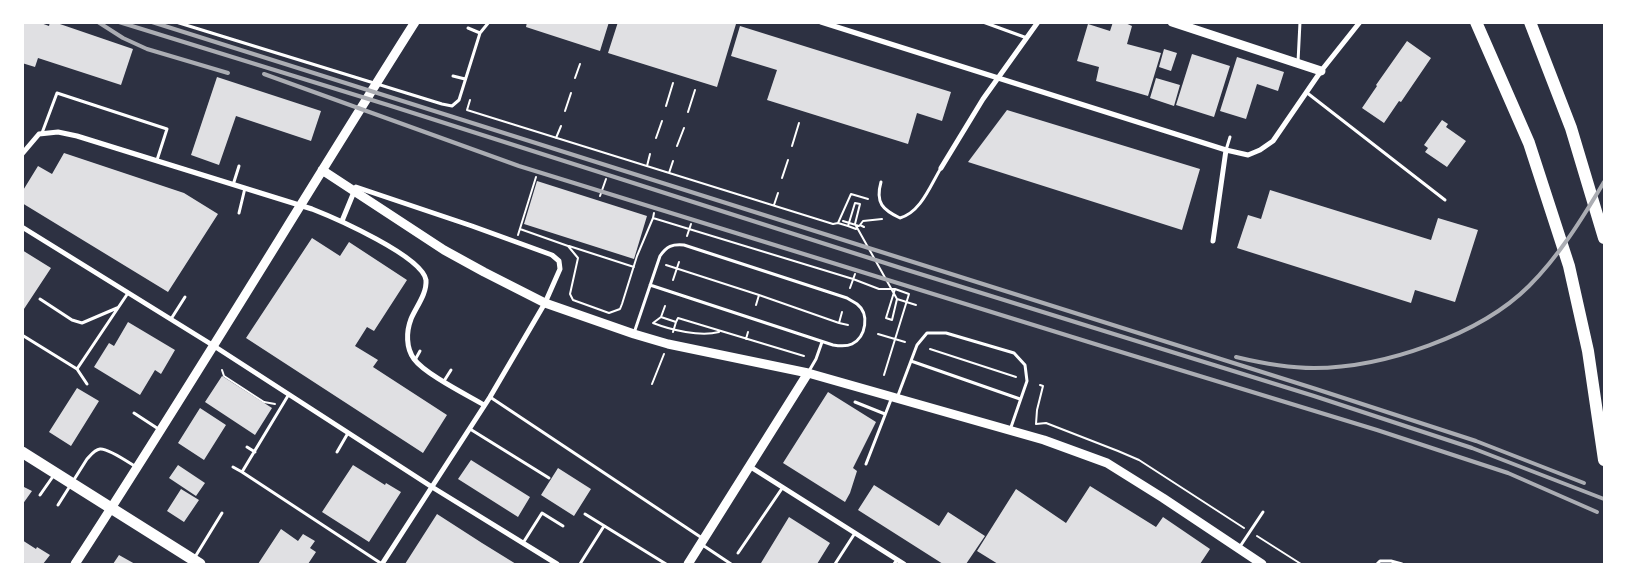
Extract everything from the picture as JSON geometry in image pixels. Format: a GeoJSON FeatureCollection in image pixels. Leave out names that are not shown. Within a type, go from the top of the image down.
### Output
{"type":"FeatureCollection","features":[{"type":"Feature","properties":{"kind":"highway"},"geometry":{"type":"LineString","coordinates":[[1476,22],[1529,144],[1569,266],[1588,351],[1604,460]]}},
{"type":"Feature","properties":{"kind":"highway"},"geometry":{"type":"LineString","coordinates":[[1530,22],[1571,128],[1604,238]]}},
{"type":"Feature","properties":{"kind":"main road"},"geometry":{"type":"LineString","coordinates":[[22,452],[112,508],[192,562]]}},
{"type":"Feature","properties":{"kind":"street"},"geometry":{"type":"LineString","coordinates":[[75,564],[214,346],[415,22]]}},
{"type":"Feature","properties":{"kind":"street"},"geometry":{"type":"LineString","coordinates":[[821,22],[1226,150],[1248,155],[1260,150],[1273,141],[1321,71],[1360,22]]}},
{"type":"Feature","properties":{"kind":"street"},"geometry":{"type":"LineString","coordinates":[[941,168],[998,78],[1038,22]]}},
{"type":"Feature","properties":{"kind":"street"},"geometry":{"type":"LineString","coordinates":[[1172,22],[1321,71]]}},
{"type":"Feature","properties":{"kind":"street"},"geometry":{"type":"LineString","coordinates":[[22,154],[40,134],[58,132],[312,209],[364,232],[415,263],[423,272],[426,280],[426,289],[410,321],[407,337],[408,348],[414,360],[430,373],[484,405]]}},
{"type":"Feature","properties":{"kind":"street"},"geometry":{"type":"LineString","coordinates":[[1213,240],[1226,150]]}},
{"type":"Feature","properties":{"kind":"street"},"geometry":{"type":"LineString","coordinates":[[322,170],[444,250],[545,303],[668,344],[808,373],[1044,440],[1107,463],[1163,498],[1257,563]]}},
{"type":"Feature","properties":{"kind":"street"},"geometry":{"type":"LineString","coordinates":[[342,221],[356,187],[552,255],[559,261],[560,269],[545,303],[490,397],[382,564]]}},
{"type":"Feature","properties":{"kind":"street"},"geometry":{"type":"LineString","coordinates":[[22,227],[214,346],[432,487],[558,564]]}},
{"type":"Feature","properties":{"kind":"street"},"geometry":{"type":"LineString","coordinates":[[688,564],[808,373]]}},
{"type":"Feature","properties":{"kind":"street"},"geometry":{"type":"LineString","coordinates":[[749,466],[855,533],[895,562],[904,564]]}},
{"type":"Feature","properties":{"kind":"lane"},"geometry":{"type":"LineString","coordinates":[[176,22],[452,106],[459,100],[480,33],[489,22]]}},
{"type":"Feature","properties":{"kind":"lane"},"geometry":{"type":"LineString","coordinates":[[983,22],[1027,38]]}},
{"type":"Feature","properties":{"kind":"lane"},"geometry":{"type":"LineString","coordinates":[[1298,63],[1300,22]]}},
{"type":"Feature","properties":{"kind":"lane"},"geometry":{"type":"LineString","coordinates":[[468,28],[480,33]]}},
{"type":"Feature","properties":{"kind":"lane"},"geometry":{"type":"LineString","coordinates":[[453,76],[465,79]]}},
{"type":"Feature","properties":{"kind":"lane"},"geometry":{"type":"LineString","coordinates":[[1306,92],[1445,200]]}},
{"type":"Feature","properties":{"kind":"lane"},"geometry":{"type":"LineString","coordinates":[[40,134],[57,93],[167,129],[157,161]]}},
{"type":"Feature","properties":{"kind":"lane"},"geometry":{"type":"LineString","coordinates":[[1226,150],[1230,136]]}},
{"type":"Feature","properties":{"kind":"lane"},"geometry":{"type":"LineString","coordinates":[[233,184],[239,166]]}},
{"type":"Feature","properties":{"kind":"lane"},"geometry":{"type":"LineString","coordinates":[[881,182],[880,204],[887,212],[900,218],[910,215],[917,208],[941,168]]}},
{"type":"Feature","properties":{"kind":"lane"},"geometry":{"type":"LineString","coordinates":[[239,213],[245,188]]}},
{"type":"Feature","properties":{"kind":"lane"},"geometry":{"type":"LineString","coordinates":[[634,334],[650,285],[660,256],[666,248],[674,244],[847,298],[858,304],[862,310],[865,320],[864,329],[860,338],[851,344],[841,347],[650,285]]}},
{"type":"Feature","properties":{"kind":"lane"},"geometry":{"type":"LineString","coordinates":[[77,369],[128,293]]}},
{"type":"Feature","properties":{"kind":"lane"},"geometry":{"type":"LineString","coordinates":[[170,319],[185,297]]}},
{"type":"Feature","properties":{"kind":"lane"},"geometry":{"type":"LineString","coordinates":[[40,299],[72,320],[82,322],[119,307]]}},
{"type":"Feature","properties":{"kind":"lane"},"geometry":{"type":"LineString","coordinates":[[866,464],[885,414],[895,397],[917,345],[927,332],[946,333],[1014,353],[1025,365],[1027,381],[1010,430]]}},
{"type":"Feature","properties":{"kind":"lane"},"geometry":{"type":"LineString","coordinates":[[22,334],[77,369],[87,384]]}},
{"type":"Feature","properties":{"kind":"lane"},"geometry":{"type":"LineString","coordinates":[[808,373],[816,360],[822,342]]}},
{"type":"Feature","properties":{"kind":"lane"},"geometry":{"type":"LineString","coordinates":[[414,360],[420,351]]}},
{"type":"Feature","properties":{"kind":"lane"},"geometry":{"type":"LineString","coordinates":[[911,361],[1020,399]]}},
{"type":"Feature","properties":{"kind":"lane"},"geometry":{"type":"LineString","coordinates":[[444,381],[451,370]]}},
{"type":"Feature","properties":{"kind":"lane"},"geometry":{"type":"LineString","coordinates":[[242,472],[289,394]]}},
{"type":"Feature","properties":{"kind":"lane"},"geometry":{"type":"LineString","coordinates":[[490,397],[702,542],[731,564]]}},
{"type":"Feature","properties":{"kind":"lane"},"geometry":{"type":"LineString","coordinates":[[854,402],[885,414]]}},
{"type":"Feature","properties":{"kind":"lane"},"geometry":{"type":"LineString","coordinates":[[134,413],[160,431]]}},
{"type":"Feature","properties":{"kind":"lane"},"geometry":{"type":"LineString","coordinates":[[469,429],[549,478]]}},
{"type":"Feature","properties":{"kind":"lane"},"geometry":{"type":"LineString","coordinates":[[337,452],[348,433]]}},
{"type":"Feature","properties":{"kind":"lane"},"geometry":{"type":"LineString","coordinates":[[247,447],[255,452]]}},
{"type":"Feature","properties":{"kind":"lane"},"geometry":{"type":"LineString","coordinates":[[58,505],[87,458],[99,449],[105,449],[137,467]]}},
{"type":"Feature","properties":{"kind":"lane"},"geometry":{"type":"LineString","coordinates":[[234,467],[382,564]]}},
{"type":"Feature","properties":{"kind":"lane"},"geometry":{"type":"LineString","coordinates":[[40,495],[56,473]]}},
{"type":"Feature","properties":{"kind":"lane"},"geometry":{"type":"LineString","coordinates":[[738,553],[782,487]]}},
{"type":"Feature","properties":{"kind":"lane"},"geometry":{"type":"LineString","coordinates":[[192,562],[222,512]]}},
{"type":"Feature","properties":{"kind":"lane"},"geometry":{"type":"LineString","coordinates":[[1238,549],[1263,512]]}},
{"type":"Feature","properties":{"kind":"lane"},"geometry":{"type":"LineString","coordinates":[[523,543],[542,513],[563,526]]}},
{"type":"Feature","properties":{"kind":"lane"},"geometry":{"type":"LineString","coordinates":[[585,514],[666,564]]}},
{"type":"Feature","properties":{"kind":"lane"},"geometry":{"type":"LineString","coordinates":[[580,564],[604,526]]}},
{"type":"Feature","properties":{"kind":"lane"},"geometry":{"type":"LineString","coordinates":[[835,564],[855,533]]}},
{"type":"Feature","properties":{"kind":"lane"},"geometry":{"type":"LineString","coordinates":[[1377,564],[1380,561],[1391,561],[1402,564]]}},
{"type":"Feature","properties":{"kind":"path"},"geometry":{"type":"LineString","coordinates":[[576,78],[580,64]]}},
{"type":"Feature","properties":{"kind":"path"},"geometry":{"type":"LineString","coordinates":[[666,106],[673,83]]}},
{"type":"Feature","properties":{"kind":"path"},"geometry":{"type":"LineString","coordinates":[[688,112],[695,90]]}},
{"type":"Feature","properties":{"kind":"path"},"geometry":{"type":"LineString","coordinates":[[565,111],[571,93]]}},
{"type":"Feature","properties":{"kind":"path"},"geometry":{"type":"LineString","coordinates":[[470,100],[467,110],[833,224],[838,223],[856,229],[863,221],[882,219]]}},
{"type":"Feature","properties":{"kind":"path"},"geometry":{"type":"LineString","coordinates":[[656,138],[662,121]]}},
{"type":"Feature","properties":{"kind":"path"},"geometry":{"type":"LineString","coordinates":[[792,146],[799,123]]}},
{"type":"Feature","properties":{"kind":"path"},"geometry":{"type":"LineString","coordinates":[[556,138],[561,126]]}},
{"type":"Feature","properties":{"kind":"path"},"geometry":{"type":"LineString","coordinates":[[678,146],[684,128]]}},
{"type":"Feature","properties":{"kind":"path"},"geometry":{"type":"LineString","coordinates":[[647,166],[650,154]]}},
{"type":"Feature","properties":{"kind":"path"},"geometry":{"type":"LineString","coordinates":[[782,178],[788,160]]}},
{"type":"Feature","properties":{"kind":"path"},"geometry":{"type":"LineString","coordinates":[[669,173],[673,161]]}},
{"type":"Feature","properties":{"kind":"path"},"geometry":{"type":"LineString","coordinates":[[516,242],[536,177]]}},
{"type":"Feature","properties":{"kind":"path"},"geometry":{"type":"LineString","coordinates":[[600,196],[606,179]]}},
{"type":"Feature","properties":{"kind":"path"},"geometry":{"type":"LineString","coordinates":[[774,205],[778,193]]}},
{"type":"Feature","properties":{"kind":"path"},"geometry":{"type":"LineString","coordinates":[[838,223],[851,194],[868,199]]}},
{"type":"Feature","properties":{"kind":"path"},"geometry":{"type":"LineString","coordinates":[[848,226],[855,203],[860,204],[855,224],[897,299],[892,320],[886,318],[895,289]]}},
{"type":"Feature","properties":{"kind":"path"},"geometry":{"type":"LineString","coordinates":[[568,246],[578,258],[570,294],[573,300],[609,313],[616,311],[622,304],[637,256],[654,213]]}},
{"type":"Feature","properties":{"kind":"path"},"geometry":{"type":"LineString","coordinates":[[652,218],[878,289],[895,289],[909,294],[884,375]]}},
{"type":"Feature","properties":{"kind":"path"},"geometry":{"type":"LineString","coordinates":[[843,221],[864,227],[860,225]]}},
{"type":"Feature","properties":{"kind":"path"},"geometry":{"type":"LineString","coordinates":[[687,236],[690,224]]}},
{"type":"Feature","properties":{"kind":"path"},"geometry":{"type":"LineString","coordinates":[[520,229],[634,266]]}},
{"type":"Feature","properties":{"kind":"path"},"geometry":{"type":"LineString","coordinates":[[637,256],[641,257]]}},
{"type":"Feature","properties":{"kind":"path"},"geometry":{"type":"LineString","coordinates":[[673,280],[679,262]]}},
{"type":"Feature","properties":{"kind":"path"},"geometry":{"type":"LineString","coordinates":[[666,265],[848,325]]}},
{"type":"Feature","properties":{"kind":"path"},"geometry":{"type":"LineString","coordinates":[[850,288],[855,274]]}},
{"type":"Feature","properties":{"kind":"path"},"geometry":{"type":"LineString","coordinates":[[756,305],[759,295]]}},
{"type":"Feature","properties":{"kind":"path"},"geometry":{"type":"LineString","coordinates":[[897,299],[916,305],[906,303]]}},
{"type":"Feature","properties":{"kind":"path"},"geometry":{"type":"LineString","coordinates":[[665,306],[661,317],[653,324],[673,332],[710,334],[720,331]]}},
{"type":"Feature","properties":{"kind":"path"},"geometry":{"type":"LineString","coordinates":[[839,323],[842,312]]}},
{"type":"Feature","properties":{"kind":"path"},"geometry":{"type":"LineString","coordinates":[[661,317],[676,322]]}},
{"type":"Feature","properties":{"kind":"path"},"geometry":{"type":"LineString","coordinates":[[673,332],[678,318],[804,356]]}},
{"type":"Feature","properties":{"kind":"path"},"geometry":{"type":"LineString","coordinates":[[746,339],[748,332]]}},
{"type":"Feature","properties":{"kind":"path"},"geometry":{"type":"LineString","coordinates":[[878,334],[905,342]]}},
{"type":"Feature","properties":{"kind":"path"},"geometry":{"type":"LineString","coordinates":[[930,349],[1016,377]]}},
{"type":"Feature","properties":{"kind":"path"},"geometry":{"type":"LineString","coordinates":[[652,384],[664,354]]}},
{"type":"Feature","properties":{"kind":"path"},"geometry":{"type":"LineString","coordinates":[[222,370],[224,376],[264,402],[284,403]]}},
{"type":"Feature","properties":{"kind":"path"},"geometry":{"type":"LineString","coordinates":[[1040,385],[1043,386],[1037,410],[1036,424],[1046,424],[1139,460],[1301,564]]}},
{"type":"Feature","properties":{"kind":"building"},"geometry":{"type":"Polygon","coordinates":[[[22,22],[38,22],[49,26],[50,22],[54,22],[133,49],[121,85],[38,58],[35,67],[22,63],[22,22]]]}},
{"type":"Feature","properties":{"kind":"building"},"geometry":{"type":"Polygon","coordinates":[[[527,22],[609,22],[600,51],[526,27],[527,22]]]}},
{"type":"Feature","properties":{"kind":"building"},"geometry":{"type":"Polygon","coordinates":[[[618,22],[730,22],[736,24],[717,87],[608,53],[618,22]]]}},
{"type":"Feature","properties":{"kind":"building"},"geometry":{"type":"Polygon","coordinates":[[[1113,22],[1123,22],[1132,26],[1127,44],[1161,53],[1148,96],[1096,81],[1099,67],[1077,61],[1088,24],[1110,31],[1113,22]]]}},
{"type":"Feature","properties":{"kind":"building"},"geometry":{"type":"Polygon","coordinates":[[[740,26],[951,92],[942,121],[917,113],[908,144],[767,100],[777,70],[731,56],[740,26]]]}},
{"type":"Feature","properties":{"kind":"building"},"geometry":{"type":"Polygon","coordinates":[[[1407,41],[1431,58],[1384,123],[1362,108],[1407,41]]]}},
{"type":"Feature","properties":{"kind":"building"},"geometry":{"type":"Polygon","coordinates":[[[1164,49],[1177,53],[1171,71],[1159,67],[1164,49]]]}},
{"type":"Feature","properties":{"kind":"building"},"geometry":{"type":"Polygon","coordinates":[[[1192,54],[1230,66],[1214,117],[1176,105],[1192,54]]]}},
{"type":"Feature","properties":{"kind":"building"},"geometry":{"type":"Polygon","coordinates":[[[1237,57],[1284,72],[1278,91],[1257,84],[1246,119],[1220,111],[1237,57]]]}},
{"type":"Feature","properties":{"kind":"building"},"geometry":{"type":"Polygon","coordinates":[[[217,77],[321,111],[311,141],[236,116],[219,165],[191,155],[217,77]]]}},
{"type":"Feature","properties":{"kind":"building"},"geometry":{"type":"Polygon","coordinates":[[[1156,78],[1180,85],[1174,106],[1150,98],[1156,78]]]}},
{"type":"Feature","properties":{"kind":"building"},"geometry":{"type":"Polygon","coordinates":[[[1007,110],[1200,169],[1182,230],[968,162],[1007,110]]]}},
{"type":"Feature","properties":{"kind":"building"},"geometry":{"type":"Polygon","coordinates":[[[1442,120],[1448,124],[1446,127],[1466,141],[1447,167],[1425,152],[1428,148],[1424,145],[1442,120]]]}},
{"type":"Feature","properties":{"kind":"building"},"geometry":{"type":"Polygon","coordinates":[[[64,153],[184,193],[218,214],[168,292],[22,203],[22,192],[38,166],[52,174],[64,153]]]}},
{"type":"Feature","properties":{"kind":"building"},"geometry":{"type":"Polygon","coordinates":[[[537,181],[647,216],[634,259],[524,224],[537,181]]]}},
{"type":"Feature","properties":{"kind":"building"},"geometry":{"type":"Polygon","coordinates":[[[1270,190],[1431,240],[1438,218],[1478,230],[1455,302],[1415,290],[1411,303],[1237,248],[1248,215],[1261,219],[1270,190]]]}},
{"type":"Feature","properties":{"kind":"building"},"geometry":{"type":"Polygon","coordinates":[[[312,238],[340,256],[349,242],[407,280],[374,331],[367,327],[355,346],[378,360],[373,367],[447,415],[423,453],[246,338],[312,238]]]}},
{"type":"Feature","properties":{"kind":"building"},"geometry":{"type":"Polygon","coordinates":[[[22,250],[51,268],[22,312],[22,250]]]}},
{"type":"Feature","properties":{"kind":"building"},"geometry":{"type":"Polygon","coordinates":[[[128,322],[175,350],[161,374],[155,370],[140,395],[94,367],[109,343],[114,346],[128,322]]]}},
{"type":"Feature","properties":{"kind":"building"},"geometry":{"type":"Polygon","coordinates":[[[222,376],[272,408],[255,435],[205,402],[222,376]]]}},
{"type":"Feature","properties":{"kind":"building"},"geometry":{"type":"Polygon","coordinates":[[[77,388],[99,401],[71,446],[49,432],[77,388]]]}},
{"type":"Feature","properties":{"kind":"building"},"geometry":{"type":"Polygon","coordinates":[[[828,392],[876,422],[853,468],[857,471],[845,502],[783,463],[828,392]]]}},
{"type":"Feature","properties":{"kind":"building"},"geometry":{"type":"Polygon","coordinates":[[[200,408],[226,425],[204,460],[178,443],[200,408]]]}},
{"type":"Feature","properties":{"kind":"building"},"geometry":{"type":"Polygon","coordinates":[[[471,460],[530,497],[518,517],[458,479],[471,460]]]}},
{"type":"Feature","properties":{"kind":"building"},"geometry":{"type":"Polygon","coordinates":[[[178,465],[205,483],[196,496],[169,478],[178,465]]]}},
{"type":"Feature","properties":{"kind":"building"},"geometry":{"type":"Polygon","coordinates":[[[353,465],[385,485],[386,483],[401,492],[369,542],[322,512],[353,465]]]}},
{"type":"Feature","properties":{"kind":"building"},"geometry":{"type":"Polygon","coordinates":[[[558,468],[591,489],[574,516],[541,495],[558,468]]]}},
{"type":"Feature","properties":{"kind":"building"},"geometry":{"type":"Polygon","coordinates":[[[874,485],[939,526],[948,512],[985,536],[966,564],[943,564],[858,510],[874,485]]]}},
{"type":"Feature","properties":{"kind":"building"},"geometry":{"type":"Polygon","coordinates":[[[22,486],[32,491],[22,505],[22,486]]]}},
{"type":"Feature","properties":{"kind":"building"},"geometry":{"type":"Polygon","coordinates":[[[1090,486],[1156,527],[1163,517],[1210,549],[1200,564],[998,564],[977,551],[1016,489],[1066,523],[1090,486]]]}},
{"type":"Feature","properties":{"kind":"building"},"geometry":{"type":"Polygon","coordinates":[[[181,489],[199,500],[184,522],[167,511],[181,489]]]}},
{"type":"Feature","properties":{"kind":"building"},"geometry":{"type":"Polygon","coordinates":[[[437,514],[482,543],[516,564],[405,564],[437,514]]]}},
{"type":"Feature","properties":{"kind":"building"},"geometry":{"type":"Polygon","coordinates":[[[789,517],[830,543],[817,564],[761,563],[789,517]]]}},
{"type":"Feature","properties":{"kind":"building"},"geometry":{"type":"Polygon","coordinates":[[[281,529],[298,541],[303,534],[315,541],[310,548],[316,552],[308,564],[258,564],[281,529]]]}},
{"type":"Feature","properties":{"kind":"building"},"geometry":{"type":"Polygon","coordinates":[[[22,540],[50,555],[43,564],[27,564],[22,562],[22,540]]]}},
{"type":"Feature","properties":{"kind":"building"},"geometry":{"type":"Polygon","coordinates":[[[119,555],[135,564],[113,564],[119,555]]]}},
{"type":"Feature","properties":{"kind":"railway"},"geometry":{"type":"LineString","coordinates":[[98,22],[123,38],[147,49],[228,73]]}},
{"type":"Feature","properties":{"kind":"railway"},"geometry":{"type":"LineString","coordinates":[[119,22],[1314,396],[1472,448],[1604,499]]}},
{"type":"Feature","properties":{"kind":"railway"},"geometry":{"type":"LineString","coordinates":[[152,22],[1316,389],[1476,441],[1584,483]]}},
{"type":"Feature","properties":{"kind":"railway"},"geometry":{"type":"LineString","coordinates":[[264,74],[519,166],[1377,430],[1508,473],[1597,512]]}},
{"type":"Feature","properties":{"kind":"railway"},"geometry":{"type":"LineString","coordinates":[[1236,357],[1294,367],[1341,366],[1399,355],[1458,333],[1509,304],[1529,286],[1560,250],[1604,182]]}}]}
